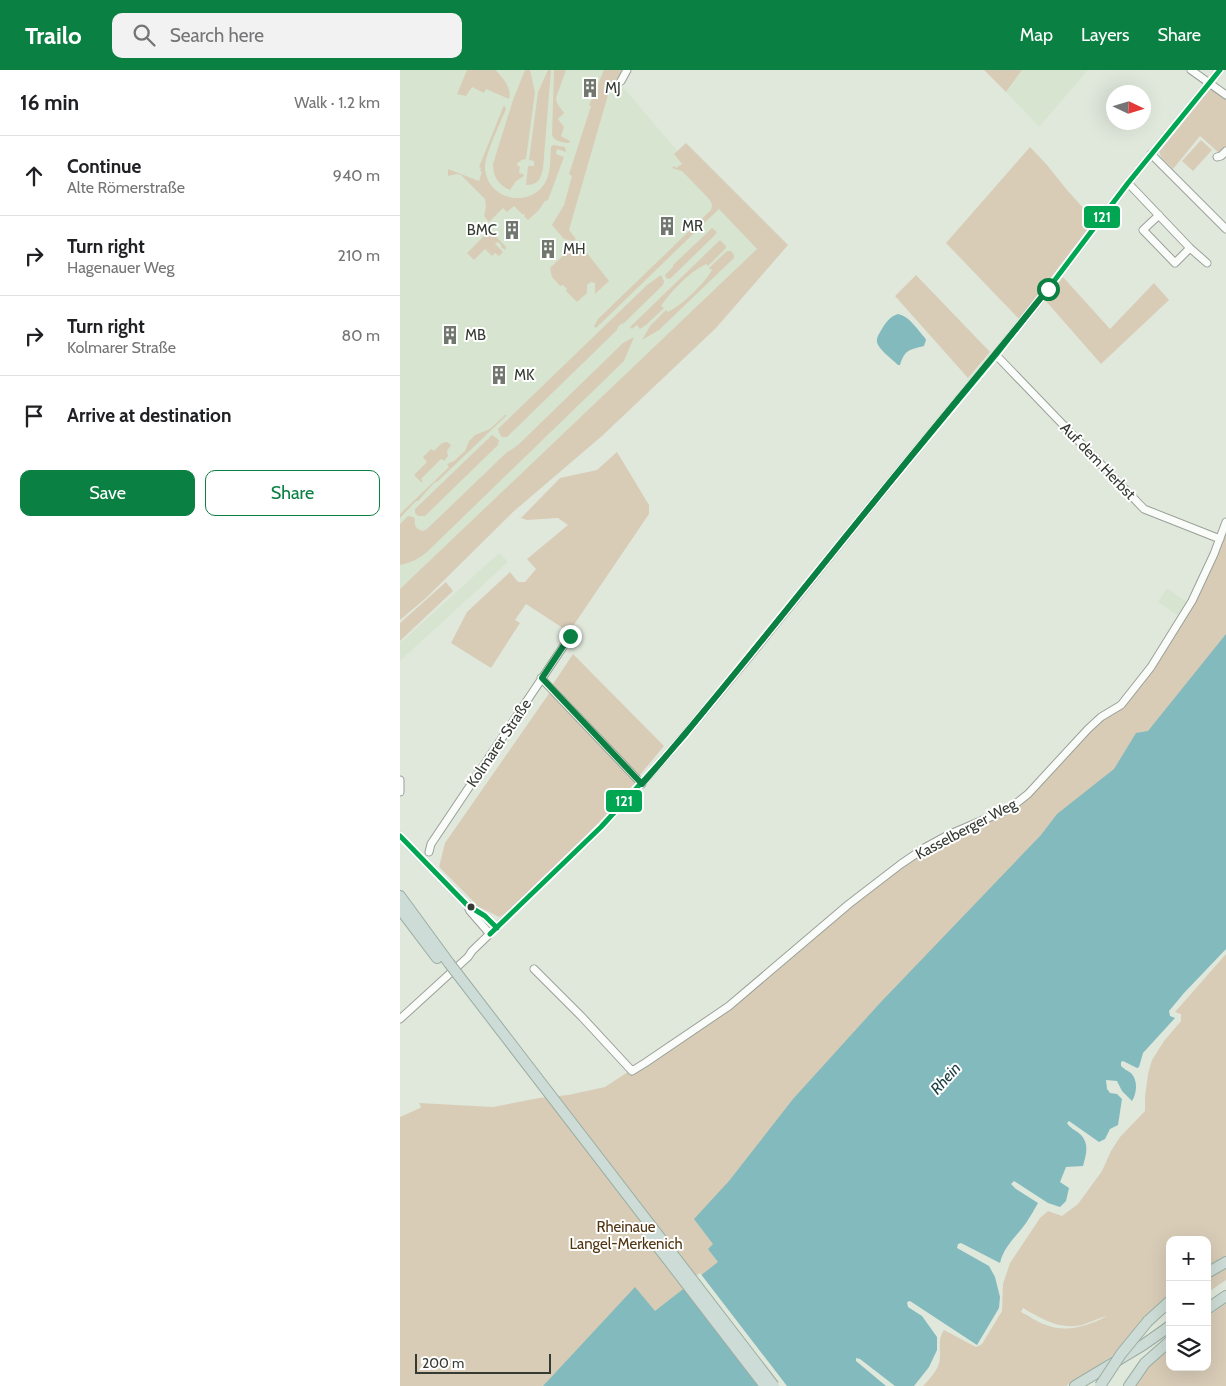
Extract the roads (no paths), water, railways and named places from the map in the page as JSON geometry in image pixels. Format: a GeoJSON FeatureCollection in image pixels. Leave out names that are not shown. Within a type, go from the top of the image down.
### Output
{"type":"FeatureCollection","features":[{"type":"Feature","properties":{"kind":"highway"},"geometry":{"type":"LineString","coordinates":[[400,896],[447,965],[765,1386]]}},
{"type":"Feature","properties":{"kind":"highway"},"geometry":{"type":"LineString","coordinates":[[400,909],[447,965],[774,1386]]}},
{"type":"Feature","properties":{"kind":"highway"},"geometry":{"type":"LineString","coordinates":[[1211,1271],[1226,1262]]}},
{"type":"Feature","properties":{"kind":"highway"},"geometry":{"type":"LineString","coordinates":[[1211,1298],[1226,1288]]}},
{"type":"Feature","properties":{"kind":"highway"},"geometry":{"type":"LineString","coordinates":[[1211,1306],[1226,1296]]}},
{"type":"Feature","properties":{"kind":"highway"},"geometry":{"type":"LineString","coordinates":[[1100,1386],[1120,1354],[1148,1321],[1166,1305]]}},
{"type":"Feature","properties":{"kind":"highway"},"geometry":{"type":"LineString","coordinates":[[1075,1386],[1166,1329]]}},
{"type":"Feature","properties":{"kind":"highway"},"geometry":{"type":"LineString","coordinates":[[1083,1386],[1098,1380],[1166,1335]]}},
{"type":"Feature","properties":{"kind":"highway"},"geometry":{"type":"LineString","coordinates":[[1129,1386],[1145,1362],[1166,1344]]}},
{"type":"Feature","properties":{"kind":"street"},"geometry":{"type":"LineString","coordinates":[[621,81],[627,70]]}},
{"type":"Feature","properties":{"kind":"street"},"geometry":{"type":"LineString","coordinates":[[1191,70],[1226,95]]}},
{"type":"Feature","properties":{"kind":"street"},"geometry":{"type":"LineString","coordinates":[[400,1019],[468,957],[601,827],[642,784],[709,706],[872,503],[996,354],[1151,154],[1220,70]]}},
{"type":"Feature","properties":{"kind":"street"},"geometry":{"type":"LineString","coordinates":[[1217,157],[1226,151]]}},
{"type":"Feature","properties":{"kind":"street"},"geometry":{"type":"LineString","coordinates":[[1151,154],[1226,229]]}},
{"type":"Feature","properties":{"kind":"street"},"geometry":{"type":"LineString","coordinates":[[1128,184],[1207,263]]}},
{"type":"Feature","properties":{"kind":"street"},"geometry":{"type":"LineString","coordinates":[[1159,216],[1143,230],[1175,263],[1190,248]]}},
{"type":"Feature","properties":{"kind":"street","name":"Auf dem Herbst"},"geometry":{"type":"LineString","coordinates":[[996,354],[1144,509],[1220,539]]}},
{"type":"Feature","properties":{"kind":"street","name":"Kasselberger Weg"},"geometry":{"type":"LineString","coordinates":[[534,969],[632,1071],[729,1006],[849,904],[909,858],[948,835],[1009,809],[1028,794],[1088,729],[1101,717],[1121,705],[1151,667],[1192,601],[1226,522]]}},
{"type":"Feature","properties":{"kind":"street","name":"Kolmarer Straße"},"geometry":{"type":"LineString","coordinates":[[429,852],[431,844],[570,636]]}},
{"type":"Feature","properties":{"kind":"street"},"geometry":{"type":"LineString","coordinates":[[542,678],[642,784]]}},
{"type":"Feature","properties":{"kind":"street"},"geometry":{"type":"LineString","coordinates":[[400,780],[400,792]]}},
{"type":"Feature","properties":{"kind":"street"},"geometry":{"type":"LineString","coordinates":[[400,836],[467,905],[485,916],[497,928]]}},
{"type":"Feature","properties":{"kind":"street"},"geometry":{"type":"LineString","coordinates":[[467,905],[490,934]]}},
{"type":"Feature","properties":{"kind":"water"},"geometry":{"type":"Polygon","coordinates":[[[898,314],[909,320],[926,340],[924,346],[906,353],[900,365],[883,351],[878,345],[877,340],[886,323],[891,317],[898,314]]]}},
{"type":"Feature","properties":{"kind":"water","name":"Rhein"},"geometry":{"type":"Polygon","coordinates":[[[1226,634],[1226,949],[1169,1011],[1170,1016],[1175,1018],[1143,1053],[1139,1067],[1121,1062],[1121,1066],[1131,1073],[1135,1079],[1136,1090],[1132,1101],[1122,1091],[1117,1081],[1106,1080],[1107,1089],[1110,1093],[1117,1094],[1122,1099],[1118,1125],[1110,1129],[1105,1139],[1099,1142],[1069,1121],[1067,1123],[1083,1138],[1086,1149],[1083,1166],[1066,1167],[1060,1182],[1069,1188],[1066,1201],[1060,1207],[1048,1203],[1014,1181],[1011,1184],[1016,1189],[1038,1203],[1026,1223],[1007,1247],[1000,1263],[961,1243],[958,1244],[957,1248],[989,1266],[995,1277],[1000,1297],[999,1308],[977,1345],[910,1301],[907,1302],[908,1307],[922,1316],[937,1337],[937,1350],[929,1367],[914,1386],[895,1386],[860,1359],[856,1358],[856,1361],[886,1386],[543,1386],[635,1287],[655,1311],[718,1262],[708,1249],[713,1244],[694,1219],[729,1181],[793,1099],[880,1003],[1041,835],[1057,814],[1114,769],[1136,733],[1148,731],[1226,634]]]}},
{"type":"Feature","properties":{"kind":"place","name":"MJ"},"geometry":{"type":"Point","coordinates":[590,88]}},
{"type":"Feature","properties":{"kind":"place","name":"MR"},"geometry":{"type":"Point","coordinates":[667,226]}},
{"type":"Feature","properties":{"kind":"place","name":"BMC"},"geometry":{"type":"Point","coordinates":[512,230]}},
{"type":"Feature","properties":{"kind":"place","name":"MH"},"geometry":{"type":"Point","coordinates":[548,249]}},
{"type":"Feature","properties":{"kind":"place","name":"MB"},"geometry":{"type":"Point","coordinates":[450,335]}},
{"type":"Feature","properties":{"kind":"place","name":"MK"},"geometry":{"type":"Point","coordinates":[499,375]}},
{"type":"Feature","properties":{"kind":"park label","name":"Rheinaue Langel-Merkenich"},"geometry":{"type":"Point","coordinates":[626,1236]}}]}
